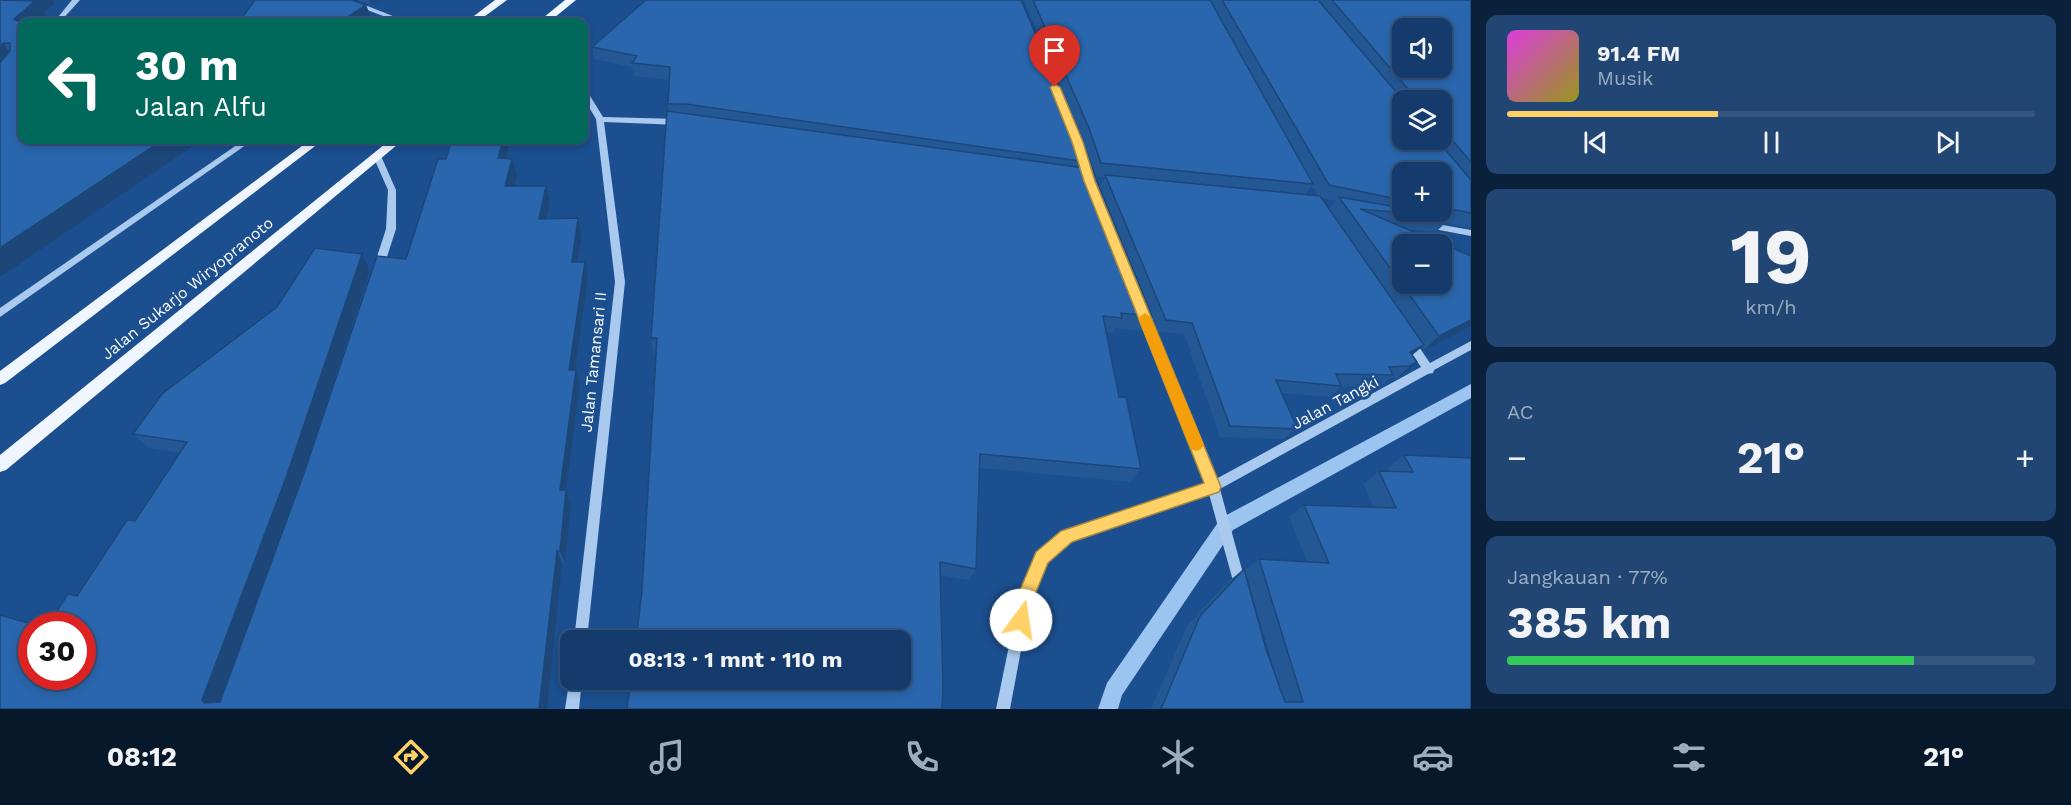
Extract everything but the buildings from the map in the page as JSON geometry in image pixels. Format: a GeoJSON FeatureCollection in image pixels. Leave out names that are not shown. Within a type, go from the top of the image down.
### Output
{"type":"FeatureCollection","features":[{"type":"Feature","properties":{"kind":"main road"},"geometry":{"type":"LineString","coordinates":[[477,18],[502,0]]}},
{"type":"Feature","properties":{"kind":"main road"},"geometry":{"type":"LineString","coordinates":[[548,18],[571,0]]}},
{"type":"Feature","properties":{"kind":"main road"},"geometry":{"type":"LineString","coordinates":[[0,379],[312,144]]}},
{"type":"Feature","properties":{"kind":"main road","name":"Jalan Sukarjo Wiryopranoto"},"geometry":{"type":"LineString","coordinates":[[0,465],[392,144]]}},
{"type":"Feature","properties":{"kind":"street"},"geometry":{"type":"LineString","coordinates":[[60,18],[76,0]]}},
{"type":"Feature","properties":{"kind":"street"},"geometry":{"type":"LineString","coordinates":[[345,0],[393,18]]}},
{"type":"Feature","properties":{"kind":"street","name":"Jalan Tamansari II"},"geometry":{"type":"LineString","coordinates":[[581,630],[620,282],[600,119],[588,100]]}},
{"type":"Feature","properties":{"kind":"street"},"geometry":{"type":"LineString","coordinates":[[600,119],[686,122]]}},
{"type":"Feature","properties":{"kind":"street"},"geometry":{"type":"LineString","coordinates":[[0,313],[243,144]]}},
{"type":"Feature","properties":{"kind":"street"},"geometry":{"type":"LineString","coordinates":[[372,286],[391,230],[392,190],[377,156]]}},
{"type":"Feature","properties":{"kind":"street"},"geometry":{"type":"LineString","coordinates":[[1417,223],[1471,233]]}},
{"type":"Feature","properties":{"kind":"street"},"geometry":{"type":"LineString","coordinates":[[1138,302],[1213,487],[1242,593]]}},
{"type":"Feature","properties":{"kind":"street"},"geometry":{"type":"LineString","coordinates":[[1402,331],[1429,370]]}},
{"type":"Feature","properties":{"kind":"street","name":"Jalan Tangki"},"geometry":{"type":"LineString","coordinates":[[1003,709],[1025,597],[1042,558],[1067,536],[1213,487],[1471,345]]}},
{"type":"Feature","properties":{"kind":"street"},"geometry":{"type":"LineString","coordinates":[[572,709],[574,690]]}},
{"type":"Feature","properties":{"kind":"waterway"},"geometry":{"type":"LineString","coordinates":[[1108,709],[1114,690],[1227,524],[1471,390]]}},
{"type":"Feature","properties":{"kind":"slow traffic"},"geometry":{"type":"LineString","coordinates":[[1145,318],[1196,445]]}},
{"type":"Feature","properties":{"kind":"route"},"geometry":{"type":"LineString","coordinates":[[1021,620],[1025,597],[1042,558],[1067,536],[1213,487],[1090,181],[1078,142],[1055,87]]}}]}
